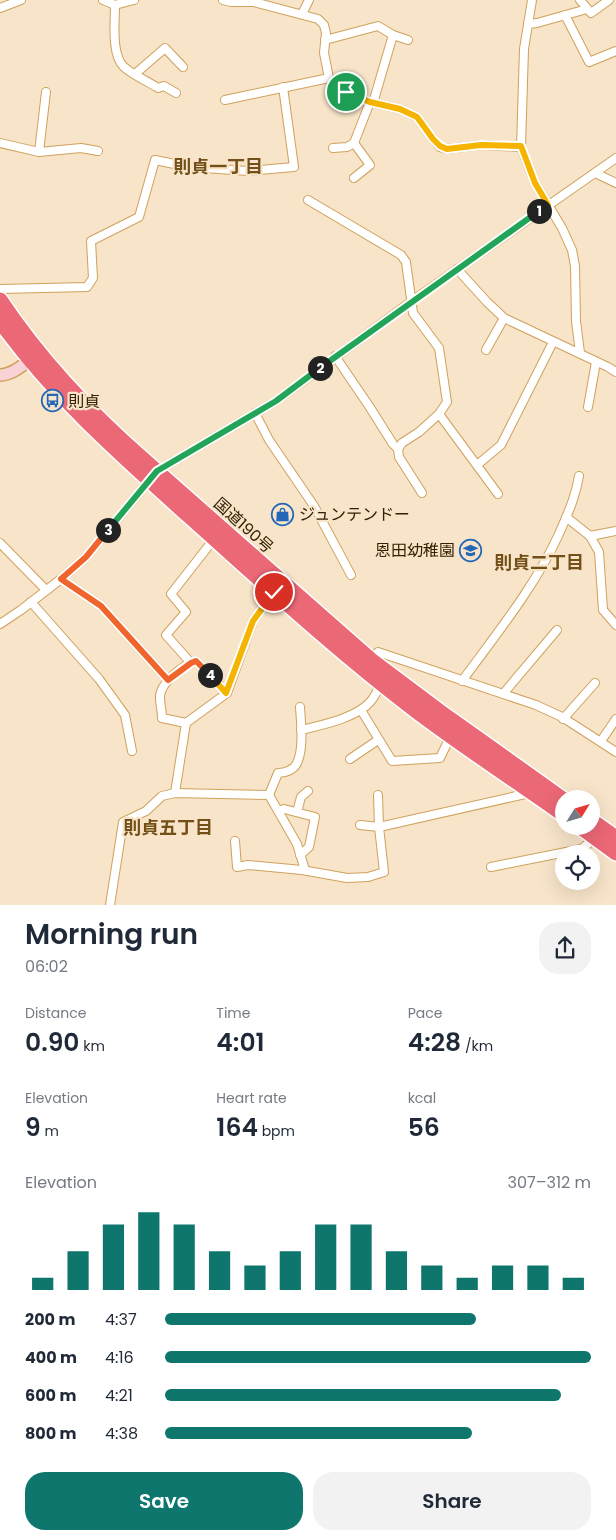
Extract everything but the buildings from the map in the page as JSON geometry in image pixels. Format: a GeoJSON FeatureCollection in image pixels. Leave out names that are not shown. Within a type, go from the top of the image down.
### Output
{"type":"FeatureCollection","features":[{"type":"Feature","properties":{"kind":"highway","name":"国道190号"},"geometry":{"type":"LineString","coordinates":[[0,300],[34,356]]}},
{"type":"Feature","properties":{"kind":"highway","name":"国道190号"},"geometry":{"type":"LineString","coordinates":[[0,321],[110,430],[214,539],[274,592],[367,664],[439,711],[555,794]]}},
{"type":"Feature","properties":{"kind":"highway","name":"国道190号"},"geometry":{"type":"LineString","coordinates":[[153,476],[367,664],[382,684],[555,809]]}},
{"type":"Feature","properties":{"kind":"highway"},"geometry":{"type":"LineString","coordinates":[[600,826],[616,838]]}},
{"type":"Feature","properties":{"kind":"highway"},"geometry":{"type":"LineString","coordinates":[[592,835],[616,853]]}},
{"type":"Feature","properties":{"kind":"street"},"geometry":{"type":"LineString","coordinates":[[0,8],[21,0]]}},
{"type":"Feature","properties":{"kind":"street"},"geometry":{"type":"LineString","coordinates":[[103,0],[114,5],[134,0]]}},
{"type":"Feature","properties":{"kind":"street"},"geometry":{"type":"LineString","coordinates":[[223,0],[254,2],[318,19],[324,25],[326,33],[324,52],[329,78],[346,92],[372,102],[400,109],[417,117],[440,146],[447,149],[481,145],[521,146]]}},
{"type":"Feature","properties":{"kind":"street"},"geometry":{"type":"LineString","coordinates":[[302,14],[309,0]]}},
{"type":"Feature","properties":{"kind":"street"},"geometry":{"type":"LineString","coordinates":[[532,0],[524,48],[521,146],[535,183],[562,228],[572,250],[575,266],[576,321],[580,353]]}},
{"type":"Feature","properties":{"kind":"street"},"geometry":{"type":"LineString","coordinates":[[580,0],[591,13],[608,0]]}},
{"type":"Feature","properties":{"kind":"street"},"geometry":{"type":"LineString","coordinates":[[114,5],[115,50],[118,60],[123,66],[158,88],[164,86],[176,93]]}},
{"type":"Feature","properties":{"kind":"street"},"geometry":{"type":"LineString","coordinates":[[528,24],[587,8]]}},
{"type":"Feature","properties":{"kind":"street"},"geometry":{"type":"LineString","coordinates":[[565,15],[589,62],[616,51]]}},
{"type":"Feature","properties":{"kind":"street"},"geometry":{"type":"LineString","coordinates":[[325,40],[378,26],[392,35],[408,40]]}},
{"type":"Feature","properties":{"kind":"street"},"geometry":{"type":"LineString","coordinates":[[333,148],[347,147],[354,143],[372,102],[392,35]]}},
{"type":"Feature","properties":{"kind":"street"},"geometry":{"type":"LineString","coordinates":[[135,74],[165,48],[183,67]]}},
{"type":"Feature","properties":{"kind":"street"},"geometry":{"type":"LineString","coordinates":[[225,100],[329,78]]}},
{"type":"Feature","properties":{"kind":"street"},"geometry":{"type":"LineString","coordinates":[[0,289],[87,287],[93,278],[91,241],[139,217],[155,160],[189,167],[248,171],[294,167],[284,87]]}},
{"type":"Feature","properties":{"kind":"street"},"geometry":{"type":"LineString","coordinates":[[39,152],[46,92]]}},
{"type":"Feature","properties":{"kind":"street"},"geometry":{"type":"LineString","coordinates":[[0,143],[39,152],[81,148],[98,151]]}},
{"type":"Feature","properties":{"kind":"street"},"geometry":{"type":"LineString","coordinates":[[354,143],[370,165],[354,178]]}},
{"type":"Feature","properties":{"kind":"street"},"geometry":{"type":"LineString","coordinates":[[0,624],[61,579],[86,557],[153,476],[296,387],[335,356],[616,158]]}},
{"type":"Feature","properties":{"kind":"street"},"geometry":{"type":"LineString","coordinates":[[594,173],[616,183]]}},
{"type":"Feature","properties":{"kind":"street"},"geometry":{"type":"LineString","coordinates":[[308,200],[401,255],[406,262],[413,313],[439,348],[447,402],[439,414],[419,432],[402,443],[398,449],[398,457],[422,493]]}},
{"type":"Feature","properties":{"kind":"street"},"geometry":{"type":"LineString","coordinates":[[457,269],[504,318],[616,372]]}},
{"type":"Feature","properties":{"kind":"street"},"geometry":{"type":"LineString","coordinates":[[486,350],[504,318]]}},
{"type":"Feature","properties":{"kind":"street"},"geometry":{"type":"LineString","coordinates":[[476,465],[501,446],[553,342]]}},
{"type":"Feature","properties":{"kind":"street"},"geometry":{"type":"LineString","coordinates":[[0,375],[13,372],[34,356]]}},
{"type":"Feature","properties":{"kind":"street"},"geometry":{"type":"LineString","coordinates":[[335,356],[398,449]]}},
{"type":"Feature","properties":{"kind":"street"},"geometry":{"type":"LineString","coordinates":[[588,407],[596,362]]}},
{"type":"Feature","properties":{"kind":"street"},"geometry":{"type":"LineString","coordinates":[[255,413],[269,440],[314,506],[351,575]]}},
{"type":"Feature","properties":{"kind":"street"},"geometry":{"type":"LineString","coordinates":[[439,414],[498,494]]}},
{"type":"Feature","properties":{"kind":"street"},"geometry":{"type":"LineString","coordinates":[[462,681],[517,607],[540,572],[576,497],[579,476]]}},
{"type":"Feature","properties":{"kind":"street"},"geometry":{"type":"LineString","coordinates":[[566,517],[590,536],[599,552],[603,610],[616,624]]}},
{"type":"Feature","properties":{"kind":"street"},"geometry":{"type":"LineString","coordinates":[[590,536],[616,531]]}},
{"type":"Feature","properties":{"kind":"street"},"geometry":{"type":"LineString","coordinates":[[191,663],[166,635],[186,612],[171,594],[214,539]]}},
{"type":"Feature","properties":{"kind":"street"},"geometry":{"type":"LineString","coordinates":[[0,543],[46,590]]}},
{"type":"Feature","properties":{"kind":"street"},"geometry":{"type":"LineString","coordinates":[[61,579],[101,606],[168,680]]}},
{"type":"Feature","properties":{"kind":"street"},"geometry":{"type":"LineString","coordinates":[[175,793],[186,723],[226,693],[253,621],[274,592]]}},
{"type":"Feature","properties":{"kind":"street"},"geometry":{"type":"LineString","coordinates":[[31,602],[99,679],[125,715],[132,751]]}},
{"type":"Feature","properties":{"kind":"street"},"geometry":{"type":"LineString","coordinates":[[503,694],[557,630]]}},
{"type":"Feature","properties":{"kind":"street"},"geometry":{"type":"LineString","coordinates":[[367,664],[378,652],[536,705],[563,718],[616,752]]}},
{"type":"Feature","properties":{"kind":"street"},"geometry":{"type":"LineString","coordinates":[[186,723],[162,718],[160,695],[168,680],[196,661],[226,693]]}},
{"type":"Feature","properties":{"kind":"street"},"geometry":{"type":"LineString","coordinates":[[563,718],[595,683]]}},
{"type":"Feature","properties":{"kind":"street"},"geometry":{"type":"LineString","coordinates":[[301,730],[338,720],[362,710],[371,701],[382,684]]}},
{"type":"Feature","properties":{"kind":"street"},"geometry":{"type":"LineString","coordinates":[[269,795],[278,774],[292,770],[297,763],[300,752],[300,707]]}},
{"type":"Feature","properties":{"kind":"street"},"geometry":{"type":"LineString","coordinates":[[362,710],[392,761],[440,758],[451,735]]}},
{"type":"Feature","properties":{"kind":"street"},"geometry":{"type":"LineString","coordinates":[[601,741],[616,719]]}},
{"type":"Feature","properties":{"kind":"street"},"geometry":{"type":"LineString","coordinates":[[350,759],[378,740]]}},
{"type":"Feature","properties":{"kind":"street"},"geometry":{"type":"LineString","coordinates":[[297,812],[300,798],[308,791]]}},
{"type":"Feature","properties":{"kind":"street"},"geometry":{"type":"LineString","coordinates":[[110,905],[123,822],[146,811],[162,796],[175,793],[269,795]]}},
{"type":"Feature","properties":{"kind":"street"},"geometry":{"type":"LineString","coordinates":[[360,824],[379,827],[533,793]]}},
{"type":"Feature","properties":{"kind":"street"},"geometry":{"type":"LineString","coordinates":[[269,795],[297,844],[305,870]]}},
{"type":"Feature","properties":{"kind":"street"},"geometry":{"type":"LineString","coordinates":[[236,841],[237,867],[248,865],[305,870],[347,878],[368,877],[384,872],[378,795]]}},
{"type":"Feature","properties":{"kind":"street"},"geometry":{"type":"LineString","coordinates":[[278,811],[284,809],[315,817],[309,847],[300,855]]}},
{"type":"Feature","properties":{"kind":"street"},"geometry":{"type":"LineString","coordinates":[[491,867],[581,849],[596,838]]}},
{"type":"Feature","properties":{"kind":"place","name":"則貞"},"geometry":{"type":"Point","coordinates":[52,401]}},
{"type":"Feature","properties":{"kind":"place","name":"ジュンテンドー"},"geometry":{"type":"Point","coordinates":[283,514]}},
{"type":"Feature","properties":{"kind":"place","name":"恩田幼稚園"},"geometry":{"type":"Point","coordinates":[471,550]}},
{"type":"Feature","properties":{"kind":"district","name":"則貞一丁目"},"geometry":{"type":"Point","coordinates":[218,167]}},
{"type":"Feature","properties":{"kind":"district","name":"則貞二丁目"},"geometry":{"type":"Point","coordinates":[539,563]}},
{"type":"Feature","properties":{"kind":"district","name":"則貞五丁目"},"geometry":{"type":"Point","coordinates":[168,828]}},
{"type":"Feature","properties":{"kind":"route"},"geometry":{"type":"LineString","coordinates":[[274,592],[253,621],[226,693],[196,661],[168,680],[101,606],[61,579],[86,557],[157,471],[276,401],[335,356],[548,205],[535,183],[523,156],[521,146],[481,145],[447,149],[440,146],[433,139],[417,117],[400,109],[370,102],[346,92]]}}]}
